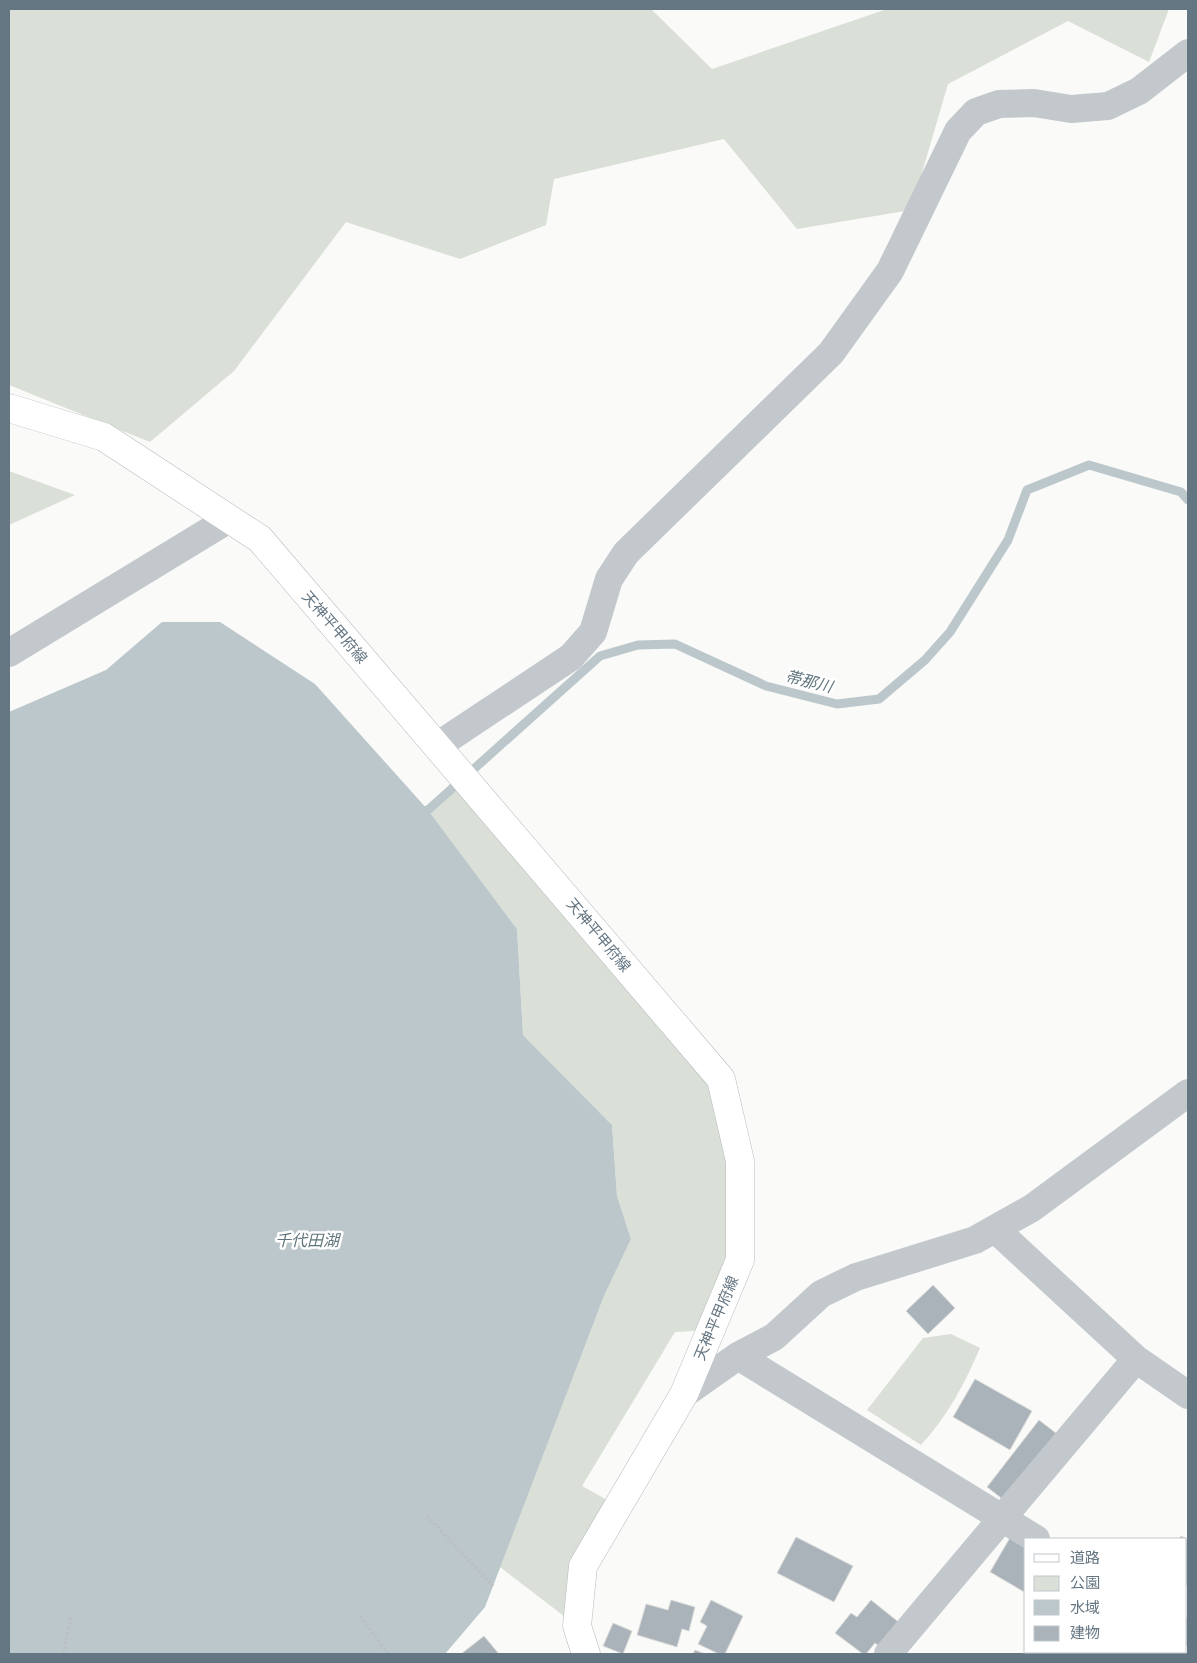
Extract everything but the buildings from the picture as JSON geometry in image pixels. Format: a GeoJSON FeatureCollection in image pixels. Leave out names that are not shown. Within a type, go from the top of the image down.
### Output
{"type":"FeatureCollection","features":[{"type":"Feature","properties":{"kind":"main road","name":"天神平甲府線"},"geometry":{"type":"LineString","coordinates":[[9,408],[104,437],[260,539],[721,1078],[740,1161],[740,1260],[684,1394],[582,1566],[577,1626],[586,1654]]}},
{"type":"Feature","properties":{"kind":"street"},"geometry":{"type":"LineString","coordinates":[[437,746],[571,657],[593,632],[609,579],[626,553],[831,353],[890,271],[958,131],[976,112],[999,104],[1034,103],[1071,109],[1108,106],[1139,91],[1188,53]]}},
{"type":"Feature","properties":{"kind":"street"},"geometry":{"type":"LineString","coordinates":[[9,653],[230,519]]}},
{"type":"Feature","properties":{"kind":"street"},"geometry":{"type":"LineString","coordinates":[[684,1394],[738,1356],[774,1337],[821,1294],[856,1277],[975,1240],[1032,1208],[1188,1093]]}},
{"type":"Feature","properties":{"kind":"street"},"geometry":{"type":"LineString","coordinates":[[995,1229],[1136,1359],[1188,1395]]}},
{"type":"Feature","properties":{"kind":"street"},"geometry":{"type":"LineString","coordinates":[[738,1356],[1034,1538]]}},
{"type":"Feature","properties":{"kind":"street"},"geometry":{"type":"LineString","coordinates":[[888,1654],[1136,1359]]}},
{"type":"Feature","properties":{"kind":"path"},"geometry":{"type":"LineString","coordinates":[[427,1516],[493,1586]]}},
{"type":"Feature","properties":{"kind":"path"},"geometry":{"type":"LineString","coordinates":[[360,1616],[388,1654]]}},
{"type":"Feature","properties":{"kind":"path"},"geometry":{"type":"LineString","coordinates":[[63,1654],[70,1617]]}},
{"type":"Feature","properties":{"kind":"green space"},"geometry":{"type":"Polygon","coordinates":[[[9,9],[651,9],[712,69],[887,9],[1169,9],[1149,62],[1068,21],[948,84],[911,210],[797,229],[724,139],[554,179],[546,225],[460,259],[346,222],[234,371],[150,442],[9,385],[9,9]]]}},
{"type":"Feature","properties":{"kind":"green space"},"geometry":{"type":"Polygon","coordinates":[[[9,471],[75,495],[9,525],[9,471]]]}},
{"type":"Feature","properties":{"kind":"green space"},"geometry":{"type":"Polygon","coordinates":[[[460,772],[721,1079],[740,1260],[710,1330],[675,1332],[582,1486],[618,1506],[577,1626],[500,1567],[604,1296],[631,1239],[617,1196],[612,1125],[523,1035],[517,929],[428,810],[460,772]]]}},
{"type":"Feature","properties":{"kind":"green space"},"geometry":{"type":"Polygon","coordinates":[[[951,1334],[980,1348],[955,1399],[921,1445],[867,1410],[923,1338],[951,1334]]]}},
{"type":"Feature","properties":{"kind":"water","name":"千代田湖"},"geometry":{"type":"Polygon","coordinates":[[[162,622],[220,622],[315,684],[428,810],[517,929],[523,1035],[612,1125],[617,1196],[631,1239],[604,1296],[485,1607],[445,1654],[9,1654],[9,712],[106,670],[162,622]]]}},
{"type":"Feature","properties":{"kind":"waterway","name":"帯那川"},"geometry":{"type":"LineString","coordinates":[[418,812],[428,810],[600,656],[638,645],[675,644],[766,686],[837,704],[879,699],[925,660],[950,632],[1008,540],[1027,490],[1089,465],[1181,492],[1188,500]]}}]}
